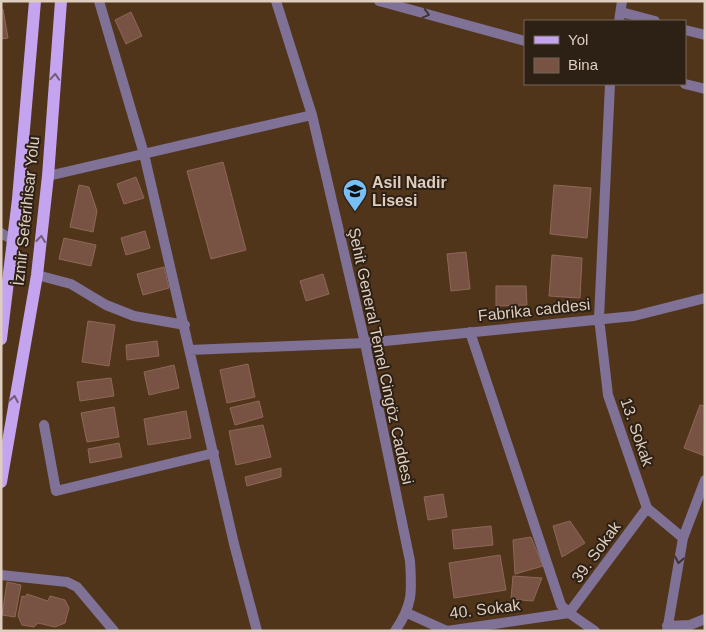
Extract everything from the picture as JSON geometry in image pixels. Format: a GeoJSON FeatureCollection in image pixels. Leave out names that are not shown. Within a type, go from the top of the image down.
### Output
{"type":"FeatureCollection","features":[{"type":"Feature","properties":{"kind":"main road","name":"İzmir Seferihisar Yolu"},"geometry":{"type":"LineString","coordinates":[[1,339],[13,240],[35,1]]}},
{"type":"Feature","properties":{"kind":"main road","name":"İzmir Seferihisar Yolu"},"geometry":{"type":"LineString","coordinates":[[1,482],[36,275],[48,176],[61,1]]}},
{"type":"Feature","properties":{"kind":"street"},"geometry":{"type":"LineString","coordinates":[[99,1],[144,154],[257,631]]}},
{"type":"Feature","properties":{"kind":"street","name":"Şehit General Temel Cingöz Caddesi"},"geometry":{"type":"LineString","coordinates":[[276,1],[312,115],[365,343],[410,561],[412,588],[407,613],[395,631]]}},
{"type":"Feature","properties":{"kind":"street"},"geometry":{"type":"LineString","coordinates":[[379,1],[524,41]]}},
{"type":"Feature","properties":{"kind":"street"},"geometry":{"type":"LineString","coordinates":[[621,11],[651,20]]}},
{"type":"Feature","properties":{"kind":"street"},"geometry":{"type":"LineString","coordinates":[[686,30],[705,36]]}},
{"type":"Feature","properties":{"kind":"street"},"geometry":{"type":"LineString","coordinates":[[686,84],[705,89]]}},
{"type":"Feature","properties":{"kind":"street","name":"13. Sokak"},"geometry":{"type":"LineString","coordinates":[[610,85],[599,318],[608,395],[647,508]]}},
{"type":"Feature","properties":{"kind":"street"},"geometry":{"type":"LineString","coordinates":[[48,176],[312,115]]}},
{"type":"Feature","properties":{"kind":"street"},"geometry":{"type":"LineString","coordinates":[[1,233],[13,240]]}},
{"type":"Feature","properties":{"kind":"street"},"geometry":{"type":"LineString","coordinates":[[36,275],[71,284],[106,305],[134,316],[185,325]]}},
{"type":"Feature","properties":{"kind":"street","name":"Fabrika caddesi"},"geometry":{"type":"LineString","coordinates":[[190,350],[365,343],[599,318],[634,316],[705,298]]}},
{"type":"Feature","properties":{"kind":"street"},"geometry":{"type":"LineString","coordinates":[[470,332],[561,605],[569,614],[595,631]]}},
{"type":"Feature","properties":{"kind":"street"},"geometry":{"type":"LineString","coordinates":[[44,426],[56,491],[214,453]]}},
{"type":"Feature","properties":{"kind":"street"},"geometry":{"type":"LineString","coordinates":[[705,480],[702,494],[683,538],[667,628],[690,625],[705,619]]}},
{"type":"Feature","properties":{"kind":"street"},"geometry":{"type":"LineString","coordinates":[[647,508],[683,538]]}},
{"type":"Feature","properties":{"kind":"street","name":"39. Sokak"},"geometry":{"type":"LineString","coordinates":[[569,614],[647,508]]}},
{"type":"Feature","properties":{"kind":"street"},"geometry":{"type":"LineString","coordinates":[[1,575],[67,582],[77,587],[114,631]]}},
{"type":"Feature","properties":{"kind":"street","name":"40. Sokak"},"geometry":{"type":"LineString","coordinates":[[407,613],[447,631],[569,614]]}},
{"type":"Feature","properties":{"kind":"building"},"geometry":{"type":"Polygon","coordinates":[[[3,9],[8,38],[1,39],[1,10],[3,9]]]}},
{"type":"Feature","properties":{"kind":"building"},"geometry":{"type":"Polygon","coordinates":[[[131,12],[142,36],[126,44],[115,20],[131,12]]]}},
{"type":"Feature","properties":{"kind":"building"},"geometry":{"type":"Polygon","coordinates":[[[223,162],[246,250],[211,259],[187,171],[223,162]]]}},
{"type":"Feature","properties":{"kind":"building"},"geometry":{"type":"Polygon","coordinates":[[[136,177],[144,198],[124,204],[117,184],[136,177]]]}},
{"type":"Feature","properties":{"kind":"building"},"geometry":{"type":"Polygon","coordinates":[[[79,185],[89,187],[97,211],[93,232],[70,227],[79,185]]]}},
{"type":"Feature","properties":{"kind":"building"},"geometry":{"type":"Polygon","coordinates":[[[554,185],[591,188],[587,238],[550,234],[554,185]]]}},
{"type":"Feature","properties":{"kind":"building"},"geometry":{"type":"Polygon","coordinates":[[[145,231],[150,248],[126,255],[121,238],[145,231]]]}},
{"type":"Feature","properties":{"kind":"building"},"geometry":{"type":"Polygon","coordinates":[[[64,238],[96,245],[91,266],[59,259],[64,238]]]}},
{"type":"Feature","properties":{"kind":"building"},"geometry":{"type":"Polygon","coordinates":[[[466,252],[470,289],[451,291],[447,254],[466,252]]]}},
{"type":"Feature","properties":{"kind":"building"},"geometry":{"type":"Polygon","coordinates":[[[552,255],[582,258],[580,298],[549,296],[552,255]]]}},
{"type":"Feature","properties":{"kind":"building"},"geometry":{"type":"Polygon","coordinates":[[[164,267],[169,288],[143,295],[137,274],[164,267]]]}},
{"type":"Feature","properties":{"kind":"building"},"geometry":{"type":"Polygon","coordinates":[[[323,274],[329,294],[306,301],[300,281],[323,274]]]}},
{"type":"Feature","properties":{"kind":"building"},"geometry":{"type":"Polygon","coordinates":[[[496,286],[526,286],[527,305],[496,306],[496,286]]]}},
{"type":"Feature","properties":{"kind":"building"},"geometry":{"type":"Polygon","coordinates":[[[88,321],[115,325],[109,366],[82,362],[88,321]]]}},
{"type":"Feature","properties":{"kind":"building"},"geometry":{"type":"Polygon","coordinates":[[[157,341],[159,356],[127,360],[126,345],[157,341]]]}},
{"type":"Feature","properties":{"kind":"building"},"geometry":{"type":"Polygon","coordinates":[[[248,364],[255,397],[227,403],[220,370],[248,364]]]}},
{"type":"Feature","properties":{"kind":"building"},"geometry":{"type":"Polygon","coordinates":[[[174,365],[179,388],[149,395],[144,372],[174,365]]]}},
{"type":"Feature","properties":{"kind":"building"},"geometry":{"type":"Polygon","coordinates":[[[111,378],[114,396],[80,401],[77,382],[111,378]]]}},
{"type":"Feature","properties":{"kind":"building"},"geometry":{"type":"Polygon","coordinates":[[[259,401],[263,417],[235,425],[230,408],[259,401]]]}},
{"type":"Feature","properties":{"kind":"building"},"geometry":{"type":"Polygon","coordinates":[[[700,405],[705,406],[705,456],[684,448],[700,405]]]}},
{"type":"Feature","properties":{"kind":"building"},"geometry":{"type":"Polygon","coordinates":[[[114,407],[119,437],[87,442],[81,413],[114,407]]]}},
{"type":"Feature","properties":{"kind":"building"},"geometry":{"type":"Polygon","coordinates":[[[186,411],[191,438],[148,445],[144,419],[186,411]]]}},
{"type":"Feature","properties":{"kind":"building"},"geometry":{"type":"Polygon","coordinates":[[[263,425],[271,457],[236,465],[229,431],[263,425]]]}},
{"type":"Feature","properties":{"kind":"building"},"geometry":{"type":"Polygon","coordinates":[[[119,443],[122,457],[90,463],[88,449],[119,443]]]}},
{"type":"Feature","properties":{"kind":"building"},"geometry":{"type":"Polygon","coordinates":[[[281,468],[281,477],[247,486],[245,477],[281,468]]]}},
{"type":"Feature","properties":{"kind":"building"},"geometry":{"type":"Polygon","coordinates":[[[443,494],[447,517],[428,520],[424,497],[443,494]]]}},
{"type":"Feature","properties":{"kind":"building"},"geometry":{"type":"Polygon","coordinates":[[[570,521],[585,543],[562,557],[553,526],[570,521]]]}},
{"type":"Feature","properties":{"kind":"building"},"geometry":{"type":"Polygon","coordinates":[[[491,526],[493,545],[454,549],[452,530],[491,526]]]}},
{"type":"Feature","properties":{"kind":"building"},"geometry":{"type":"Polygon","coordinates":[[[531,537],[543,566],[515,574],[513,540],[531,537]]]}},
{"type":"Feature","properties":{"kind":"building"},"geometry":{"type":"Polygon","coordinates":[[[500,555],[506,590],[454,598],[449,563],[500,555]]]}},
{"type":"Feature","properties":{"kind":"building"},"geometry":{"type":"Polygon","coordinates":[[[513,576],[542,578],[533,601],[511,599],[513,576]]]}},
{"type":"Feature","properties":{"kind":"building"},"geometry":{"type":"Polygon","coordinates":[[[7,582],[21,585],[15,617],[2,615],[7,582]]]}},
{"type":"Feature","properties":{"kind":"building"},"geometry":{"type":"Polygon","coordinates":[[[27,594],[48,601],[50,596],[65,600],[69,608],[65,623],[55,627],[38,623],[34,627],[22,625],[18,616],[22,596],[25,597],[27,594]]]}},
{"type":"Feature","properties":{"kind":"place","name":"Asil Nadir Lisesi"},"geometry":{"type":"Point","coordinates":[355,212]}}]}
